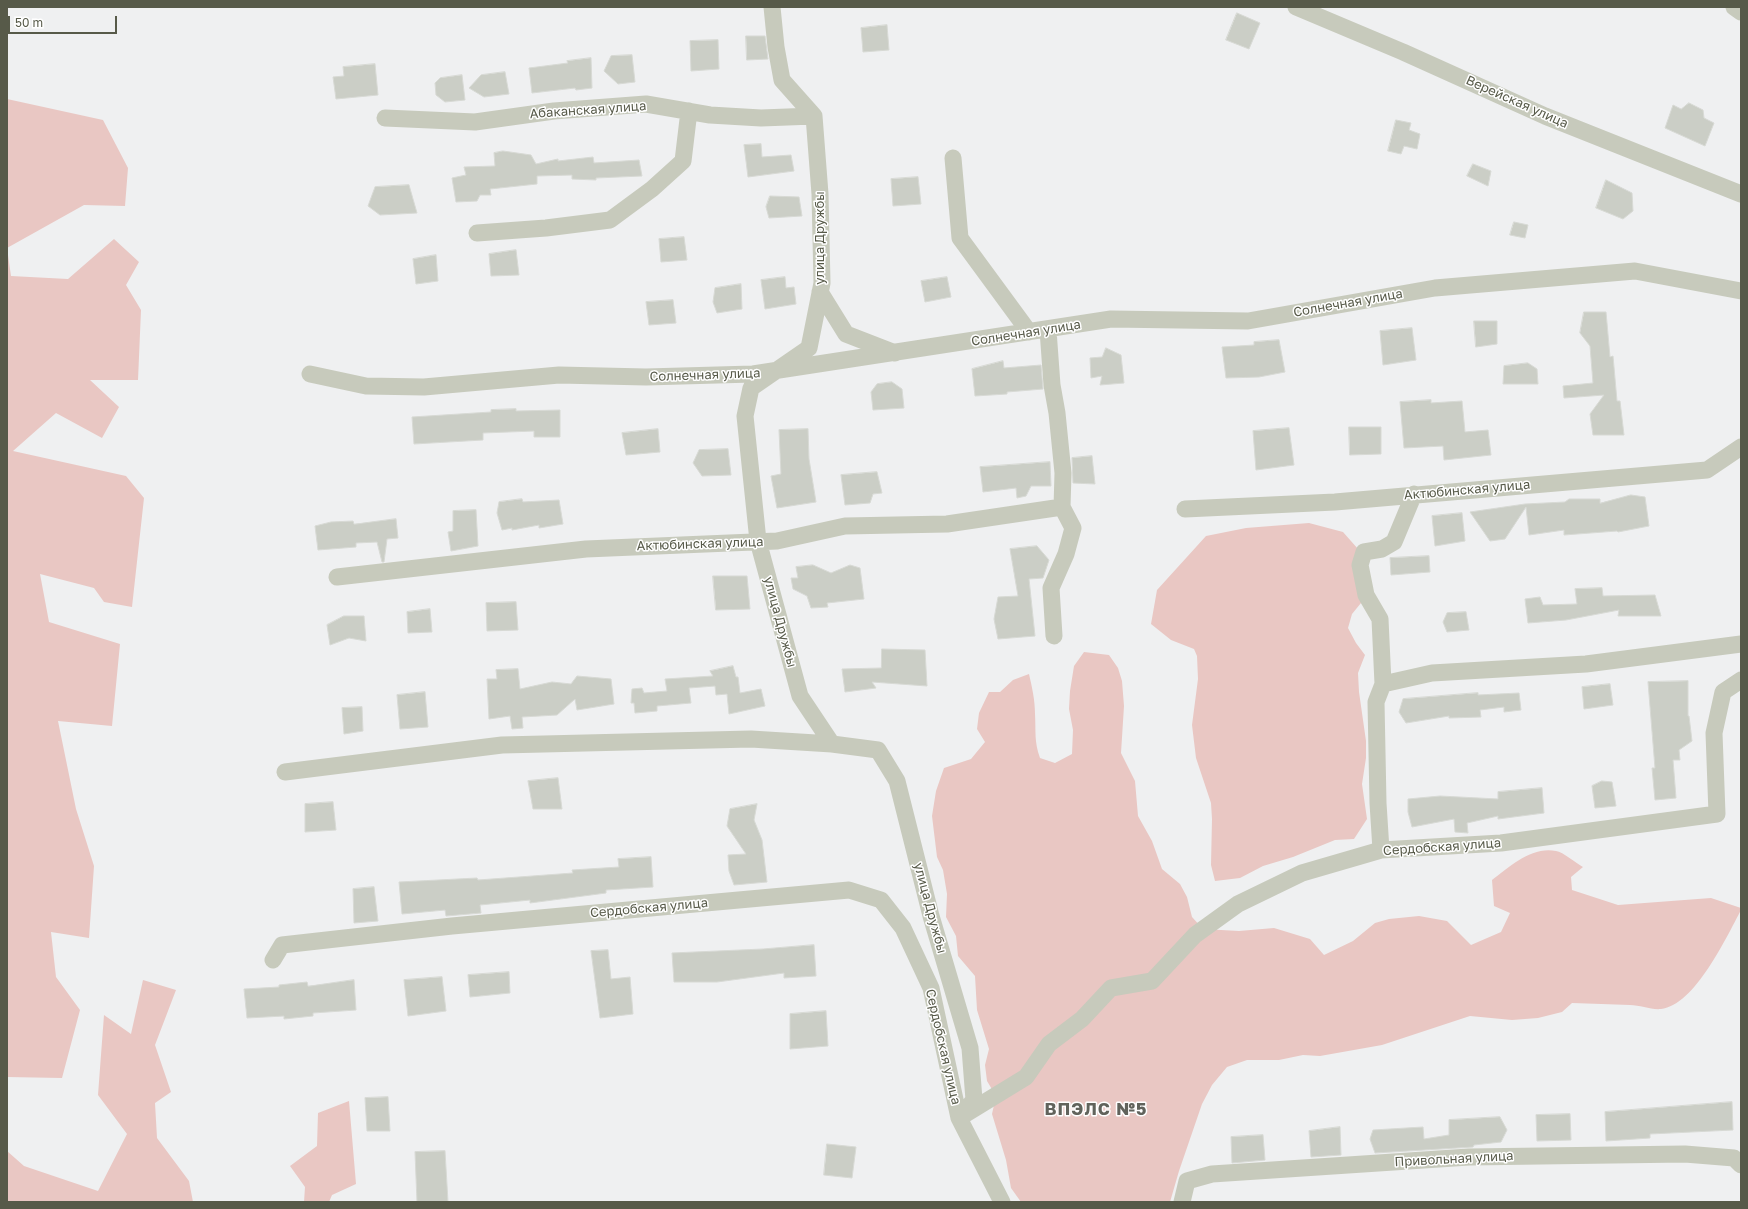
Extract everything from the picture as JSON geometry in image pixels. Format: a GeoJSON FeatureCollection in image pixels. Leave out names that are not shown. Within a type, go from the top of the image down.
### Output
{"type":"FeatureCollection","features":[{"type":"Feature","properties":{"kind":"street"},"geometry":{"type":"LineString","coordinates":[[772,7],[776,47],[782,80],[814,116]]}},
{"type":"Feature","properties":{"kind":"street","name":"Верейская улица"},"geometry":{"type":"LineString","coordinates":[[1296,7],[1403,52],[1545,116],[1741,194]]}},
{"type":"Feature","properties":{"kind":"street"},"geometry":{"type":"LineString","coordinates":[[1734,7],[1741,12]]}},
{"type":"Feature","properties":{"kind":"street","name":"Абаканская улица"},"geometry":{"type":"LineString","coordinates":[[384,118],[475,122],[554,111],[646,104],[710,115],[761,118],[814,116]]}},
{"type":"Feature","properties":{"kind":"street"},"geometry":{"type":"LineString","coordinates":[[477,233],[546,228],[610,220],[652,189],[683,160],[689,111]]}},
{"type":"Feature","properties":{"kind":"street","name":"улица Дружбы"},"geometry":{"type":"LineString","coordinates":[[814,116],[820,194],[822,283],[809,348],[777,372],[751,388],[745,416],[758,542],[800,696],[832,744],[878,750],[897,780],[931,916],[970,1048],[974,1100],[959,1118]]}},
{"type":"Feature","properties":{"kind":"street"},"geometry":{"type":"LineString","coordinates":[[953,158],[960,238],[1029,332]]}},
{"type":"Feature","properties":{"kind":"street","name":"Солнечная улица"},"geometry":{"type":"LineString","coordinates":[[310,374],[366,386],[424,387],[559,375],[646,377],[753,374],[777,372],[1111,319],[1248,321],[1435,288],[1635,271],[1741,291]]}},
{"type":"Feature","properties":{"kind":"street"},"geometry":{"type":"LineString","coordinates":[[820,292],[846,334],[896,353]]}},
{"type":"Feature","properties":{"kind":"street"},"geometry":{"type":"LineString","coordinates":[[1048,330],[1052,385],[1058,413],[1063,473],[1062,507],[1073,528],[1066,554],[1051,588],[1054,636]]}},
{"type":"Feature","properties":{"kind":"street","name":"Актюбинская улица"},"geometry":{"type":"LineString","coordinates":[[1185,509],[1335,502],[1414,494],[1708,470],[1741,447]]}},
{"type":"Feature","properties":{"kind":"street"},"geometry":{"type":"LineString","coordinates":[[1381,850],[1378,803],[1376,702],[1383,684],[1380,619],[1366,595],[1360,565],[1364,552],[1382,549],[1394,542],[1414,494]]}},
{"type":"Feature","properties":{"kind":"street","name":"Актюбинская улица"},"geometry":{"type":"LineString","coordinates":[[337,577],[586,549],[777,542],[845,526],[947,524],[1062,507]]}},
{"type":"Feature","properties":{"kind":"street"},"geometry":{"type":"LineString","coordinates":[[1383,684],[1432,673],[1586,664],[1741,644]]}},
{"type":"Feature","properties":{"kind":"street","name":"Сердобская улица"},"geometry":{"type":"LineString","coordinates":[[273,960],[282,945],[460,925],[849,890],[881,900],[903,928],[931,988],[959,1118],[1026,1077],[1049,1044],[1082,1019],[1111,988],[1152,981],[1195,935],[1238,904],[1302,873],[1381,850],[1501,843],[1717,814],[1714,733],[1723,692],[1741,680]]}},
{"type":"Feature","properties":{"kind":"street"},"geometry":{"type":"LineString","coordinates":[[285,772],[502,745],[751,739],[832,744]]}},
{"type":"Feature","properties":{"kind":"street"},"geometry":{"type":"LineString","coordinates":[[959,1118],[1002,1202]]}},
{"type":"Feature","properties":{"kind":"street","name":"Привольная улица"},"geometry":{"type":"LineString","coordinates":[[1182,1202],[1187,1181],[1212,1174],[1468,1157],[1685,1154],[1734,1158],[1741,1165]]}},
{"type":"Feature","properties":{"kind":"shaded area"},"geometry":{"type":"Polygon","coordinates":[[[7,99],[103,120],[128,168],[125,206],[84,205],[7,248],[7,99]]]}},
{"type":"Feature","properties":{"kind":"shaded area"},"geometry":{"type":"Polygon","coordinates":[[[114,239],[139,262],[126,285],[141,310],[138,380],[90,380],[119,407],[102,438],[56,413],[13,451],[126,476],[144,498],[132,607],[104,602],[94,588],[40,574],[49,622],[120,644],[112,726],[58,721],[76,809],[94,866],[89,938],[51,932],[56,977],[80,1010],[62,1078],[7,1077],[7,248],[11,276],[68,279],[114,239]]]}},
{"type":"Feature","properties":{"kind":"shaded area"},"geometry":{"type":"Polygon","coordinates":[[[1309,523],[1343,532],[1366,558],[1361,603],[1352,614],[1348,628],[1356,643],[1365,655],[1358,673],[1359,692],[1366,741],[1366,758],[1362,784],[1367,819],[1354,839],[1335,840],[1293,857],[1263,866],[1240,878],[1215,881],[1211,865],[1211,803],[1196,758],[1192,725],[1198,679],[1197,656],[1194,649],[1171,640],[1151,624],[1157,590],[1206,536],[1246,528],[1309,523]]]}},
{"type":"Feature","properties":{"kind":"shaded area"},"geometry":{"type":"Polygon","coordinates":[[[1084,652],[1109,655],[1118,668],[1122,681],[1124,706],[1121,753],[1135,781],[1138,816],[1152,841],[1162,869],[1180,884],[1187,897],[1192,917],[1203,929],[1239,931],[1274,928],[1310,939],[1324,955],[1353,941],[1375,923],[1389,919],[1419,916],[1447,921],[1471,945],[1501,932],[1510,913],[1494,906],[1492,880],[1521,859],[1547,850],[1556,851],[1566,855],[1583,867],[1571,877],[1572,890],[1618,905],[1711,898],[1741,908],[1741,910],[1718,953],[1708,968],[1686,996],[1674,1005],[1657,1009],[1634,1005],[1572,1003],[1562,1012],[1538,1018],[1512,1020],[1470,1016],[1382,1045],[1320,1056],[1303,1055],[1279,1060],[1247,1060],[1227,1067],[1212,1085],[1202,1104],[1170,1202],[1021,1202],[1011,1188],[1006,1160],[992,1114],[996,1096],[987,1081],[985,1065],[989,1049],[977,1010],[975,976],[958,956],[956,936],[946,917],[947,894],[943,870],[937,857],[932,816],[936,791],[944,768],[971,759],[985,742],[977,729],[979,713],[989,692],[1000,692],[1013,680],[1029,674],[1034,704],[1036,741],[1040,758],[1055,763],[1072,754],[1073,730],[1069,709],[1070,691],[1074,666],[1084,652]]]}},
{"type":"Feature","properties":{"kind":"shaded area"},"geometry":{"type":"Polygon","coordinates":[[[143,980],[176,990],[155,1045],[171,1092],[155,1103],[157,1138],[189,1181],[193,1202],[7,1202],[7,1151],[24,1166],[98,1191],[127,1134],[98,1095],[104,1015],[131,1034],[143,980]]]}},
{"type":"Feature","properties":{"kind":"shaded area"},"geometry":{"type":"Polygon","coordinates":[[[349,1101],[356,1184],[332,1195],[329,1202],[304,1202],[305,1187],[290,1166],[317,1146],[318,1113],[349,1101]]]}},
{"type":"Feature","properties":{"kind":"building"},"geometry":{"type":"Polygon","coordinates":[[[1237,13],[1260,23],[1249,49],[1226,40],[1237,13]]]}},
{"type":"Feature","properties":{"kind":"building"},"geometry":{"type":"Polygon","coordinates":[[[887,25],[889,50],[863,52],[861,28],[887,25]]]}},
{"type":"Feature","properties":{"kind":"building"},"geometry":{"type":"Polygon","coordinates":[[[746,36],[765,36],[768,59],[747,60],[746,36]]]}},
{"type":"Feature","properties":{"kind":"building"},"geometry":{"type":"Polygon","coordinates":[[[718,40],[719,69],[691,71],[690,41],[718,40]]]}},
{"type":"Feature","properties":{"kind":"building"},"geometry":{"type":"Polygon","coordinates":[[[632,55],[635,82],[618,84],[604,71],[611,56],[632,55]]]}},
{"type":"Feature","properties":{"kind":"building"},"geometry":{"type":"Polygon","coordinates":[[[591,58],[592,88],[576,90],[575,88],[532,93],[529,68],[568,63],[567,61],[591,58]]]}},
{"type":"Feature","properties":{"kind":"building"},"geometry":{"type":"Polygon","coordinates":[[[375,64],[378,95],[336,99],[333,77],[344,76],[343,67],[375,64]]]}},
{"type":"Feature","properties":{"kind":"building"},"geometry":{"type":"Polygon","coordinates":[[[505,72],[509,94],[484,97],[469,88],[481,75],[505,72]]]}},
{"type":"Feature","properties":{"kind":"building"},"geometry":{"type":"Polygon","coordinates":[[[462,75],[465,100],[445,102],[436,95],[435,83],[440,78],[462,75]]]}},
{"type":"Feature","properties":{"kind":"building"},"geometry":{"type":"Polygon","coordinates":[[[1689,103],[1703,110],[1704,118],[1714,123],[1705,146],[1665,128],[1673,105],[1681,109],[1689,103]]]}},
{"type":"Feature","properties":{"kind":"building"},"geometry":{"type":"Polygon","coordinates":[[[1396,120],[1411,123],[1409,130],[1420,134],[1417,149],[1404,146],[1401,154],[1388,151],[1396,120]]]}},
{"type":"Feature","properties":{"kind":"building"},"geometry":{"type":"Polygon","coordinates":[[[761,144],[762,157],[791,155],[794,171],[748,177],[744,145],[761,144]]]}},
{"type":"Feature","properties":{"kind":"building"},"geometry":{"type":"Polygon","coordinates":[[[503,151],[531,155],[536,164],[558,159],[558,161],[593,157],[594,163],[639,160],[642,176],[596,178],[596,180],[572,179],[572,175],[537,176],[537,184],[490,189],[491,195],[480,195],[477,201],[456,202],[452,178],[466,175],[464,167],[495,166],[494,153],[503,151]]]}},
{"type":"Feature","properties":{"kind":"building"},"geometry":{"type":"Polygon","coordinates":[[[1473,164],[1491,171],[1488,186],[1467,176],[1473,164]]]}},
{"type":"Feature","properties":{"kind":"building"},"geometry":{"type":"Polygon","coordinates":[[[918,177],[921,204],[893,206],[891,179],[918,177]]]}},
{"type":"Feature","properties":{"kind":"building"},"geometry":{"type":"Polygon","coordinates":[[[1606,180],[1632,193],[1633,211],[1623,219],[1596,208],[1606,180]]]}},
{"type":"Feature","properties":{"kind":"building"},"geometry":{"type":"Polygon","coordinates":[[[409,185],[417,213],[380,215],[368,206],[375,187],[409,185]]]}},
{"type":"Feature","properties":{"kind":"building"},"geometry":{"type":"Polygon","coordinates":[[[770,196],[799,197],[802,216],[769,218],[766,207],[770,196]]]}},
{"type":"Feature","properties":{"kind":"building"},"geometry":{"type":"Polygon","coordinates":[[[1514,222],[1528,225],[1525,238],[1510,235],[1514,222]]]}},
{"type":"Feature","properties":{"kind":"building"},"geometry":{"type":"Polygon","coordinates":[[[684,237],[687,260],[661,262],[659,239],[684,237]]]}},
{"type":"Feature","properties":{"kind":"building"},"geometry":{"type":"Polygon","coordinates":[[[516,250],[519,275],[491,276],[489,254],[516,250]]]}},
{"type":"Feature","properties":{"kind":"building"},"geometry":{"type":"Polygon","coordinates":[[[436,255],[438,281],[416,284],[413,259],[436,255]]]}},
{"type":"Feature","properties":{"kind":"building"},"geometry":{"type":"Polygon","coordinates":[[[785,277],[786,288],[794,287],[796,304],[765,309],[761,280],[785,277]]]}},
{"type":"Feature","properties":{"kind":"building"},"geometry":{"type":"Polygon","coordinates":[[[947,277],[951,297],[925,302],[921,281],[947,277]]]}},
{"type":"Feature","properties":{"kind":"building"},"geometry":{"type":"Polygon","coordinates":[[[741,284],[742,309],[717,313],[713,302],[715,288],[741,284]]]}},
{"type":"Feature","properties":{"kind":"building"},"geometry":{"type":"Polygon","coordinates":[[[673,300],[676,323],[649,325],[646,302],[673,300]]]}},
{"type":"Feature","properties":{"kind":"building"},"geometry":{"type":"Polygon","coordinates":[[[1584,312],[1606,312],[1610,357],[1613,356],[1617,401],[1620,401],[1624,435],[1593,435],[1590,414],[1604,395],[1564,398],[1563,386],[1593,383],[1590,346],[1580,333],[1584,312]]]}},
{"type":"Feature","properties":{"kind":"building"},"geometry":{"type":"Polygon","coordinates":[[[1474,321],[1497,321],[1497,344],[1476,347],[1474,321]]]}},
{"type":"Feature","properties":{"kind":"building"},"geometry":{"type":"Polygon","coordinates":[[[1412,328],[1416,360],[1383,365],[1380,331],[1412,328]]]}},
{"type":"Feature","properties":{"kind":"building"},"geometry":{"type":"Polygon","coordinates":[[[1279,340],[1285,372],[1259,377],[1226,378],[1222,347],[1254,345],[1254,342],[1279,340]]]}},
{"type":"Feature","properties":{"kind":"building"},"geometry":{"type":"Polygon","coordinates":[[[1106,348],[1121,355],[1124,383],[1100,385],[1102,376],[1091,378],[1090,358],[1102,357],[1106,348]]]}},
{"type":"Feature","properties":{"kind":"building"},"geometry":{"type":"Polygon","coordinates":[[[1003,361],[1004,368],[1041,365],[1043,389],[1007,392],[1007,394],[975,396],[972,369],[1003,361]]]}},
{"type":"Feature","properties":{"kind":"building"},"geometry":{"type":"Polygon","coordinates":[[[1528,363],[1537,369],[1538,384],[1503,384],[1504,366],[1528,363]]]}},
{"type":"Feature","properties":{"kind":"building"},"geometry":{"type":"Polygon","coordinates":[[[892,382],[902,389],[904,408],[873,410],[871,392],[877,384],[892,382]]]}},
{"type":"Feature","properties":{"kind":"building"},"geometry":{"type":"Polygon","coordinates":[[[1431,400],[1431,403],[1462,401],[1465,432],[1488,430],[1491,455],[1444,460],[1443,446],[1404,448],[1400,402],[1431,400]]]}},
{"type":"Feature","properties":{"kind":"building"},"geometry":{"type":"Polygon","coordinates":[[[516,409],[516,411],[560,410],[560,437],[534,437],[534,431],[483,433],[483,440],[414,444],[412,417],[516,409]]]}},
{"type":"Feature","properties":{"kind":"building"},"geometry":{"type":"Polygon","coordinates":[[[1349,427],[1381,427],[1381,454],[1350,455],[1349,427]]]}},
{"type":"Feature","properties":{"kind":"building"},"geometry":{"type":"Polygon","coordinates":[[[1289,428],[1294,465],[1256,470],[1253,431],[1289,428]]]}},
{"type":"Feature","properties":{"kind":"building"},"geometry":{"type":"Polygon","coordinates":[[[658,429],[660,452],[626,455],[622,433],[658,429]]]}},
{"type":"Feature","properties":{"kind":"building"},"geometry":{"type":"Polygon","coordinates":[[[808,429],[809,459],[816,502],[777,508],[771,476],[781,474],[779,430],[808,429]]]}},
{"type":"Feature","properties":{"kind":"building"},"geometry":{"type":"Polygon","coordinates":[[[728,449],[731,475],[702,476],[693,463],[699,450],[728,449]]]}},
{"type":"Feature","properties":{"kind":"building"},"geometry":{"type":"Polygon","coordinates":[[[1092,456],[1095,484],[1073,483],[1072,458],[1092,456]]]}},
{"type":"Feature","properties":{"kind":"building"},"geometry":{"type":"Polygon","coordinates":[[[1050,462],[1051,486],[1031,486],[1026,496],[1017,498],[1016,488],[983,492],[980,467],[1050,462]]]}},
{"type":"Feature","properties":{"kind":"building"},"geometry":{"type":"Polygon","coordinates":[[[877,472],[882,493],[873,494],[870,503],[845,505],[841,475],[877,472]]]}},
{"type":"Feature","properties":{"kind":"building"},"geometry":{"type":"Polygon","coordinates":[[[1631,495],[1645,497],[1649,526],[1618,532],[1564,535],[1564,530],[1529,535],[1526,507],[1505,539],[1490,541],[1470,512],[1525,504],[1565,502],[1569,499],[1600,499],[1600,503],[1631,495]]]}},
{"type":"Feature","properties":{"kind":"building"},"geometry":{"type":"Polygon","coordinates":[[[522,499],[523,502],[559,500],[563,524],[539,528],[539,525],[512,530],[512,528],[502,530],[497,513],[499,502],[522,499]]]}},
{"type":"Feature","properties":{"kind":"building"},"geometry":{"type":"Polygon","coordinates":[[[476,510],[478,546],[451,551],[448,532],[453,531],[453,511],[476,510]]]}},
{"type":"Feature","properties":{"kind":"building"},"geometry":{"type":"Polygon","coordinates":[[[1462,513],[1465,541],[1435,546],[1432,516],[1462,513]]]}},
{"type":"Feature","properties":{"kind":"building"},"geometry":{"type":"Polygon","coordinates":[[[396,519],[398,538],[387,539],[384,562],[382,562],[377,542],[356,543],[356,547],[318,550],[315,526],[331,522],[353,521],[354,524],[396,519]]]}},
{"type":"Feature","properties":{"kind":"building"},"geometry":{"type":"Polygon","coordinates":[[[1037,546],[1049,560],[1043,578],[1029,579],[1035,636],[998,639],[994,619],[998,597],[1018,596],[1010,549],[1037,546]]]}},
{"type":"Feature","properties":{"kind":"building"},"geometry":{"type":"Polygon","coordinates":[[[1429,556],[1430,572],[1391,575],[1390,558],[1429,556]]]}},
{"type":"Feature","properties":{"kind":"building"},"geometry":{"type":"Polygon","coordinates":[[[813,565],[831,573],[850,565],[860,568],[864,599],[827,603],[828,607],[811,608],[807,596],[793,589],[791,578],[798,578],[796,567],[813,565]]]}},
{"type":"Feature","properties":{"kind":"building"},"geometry":{"type":"Polygon","coordinates":[[[713,576],[747,576],[750,609],[716,610],[713,576]]]}},
{"type":"Feature","properties":{"kind":"building"},"geometry":{"type":"Polygon","coordinates":[[[1602,588],[1603,596],[1655,595],[1661,616],[1618,616],[1619,610],[1566,620],[1528,623],[1525,599],[1540,597],[1543,605],[1577,604],[1575,589],[1602,588]]]}},
{"type":"Feature","properties":{"kind":"building"},"geometry":{"type":"Polygon","coordinates":[[[516,602],[518,630],[487,631],[486,603],[516,602]]]}},
{"type":"Feature","properties":{"kind":"building"},"geometry":{"type":"Polygon","coordinates":[[[430,609],[432,632],[408,633],[407,612],[430,609]]]}},
{"type":"Feature","properties":{"kind":"building"},"geometry":{"type":"Polygon","coordinates":[[[1466,612],[1469,630],[1447,632],[1443,622],[1447,613],[1466,612]]]}},
{"type":"Feature","properties":{"kind":"building"},"geometry":{"type":"Polygon","coordinates":[[[344,616],[364,616],[366,641],[349,638],[330,645],[327,625],[344,616]]]}},
{"type":"Feature","properties":{"kind":"building"},"geometry":{"type":"Polygon","coordinates":[[[882,649],[925,650],[927,686],[872,682],[876,688],[845,692],[842,669],[881,668],[882,649]]]}},
{"type":"Feature","properties":{"kind":"building"},"geometry":{"type":"Polygon","coordinates":[[[733,666],[736,677],[738,677],[740,693],[761,689],[765,706],[729,714],[727,694],[716,695],[715,686],[689,688],[691,703],[657,706],[657,711],[635,713],[634,703],[631,703],[632,689],[642,688],[644,693],[667,691],[665,679],[713,676],[710,671],[733,666]]]}},
{"type":"Feature","properties":{"kind":"building"},"geometry":{"type":"Polygon","coordinates":[[[518,669],[520,689],[552,682],[571,684],[577,676],[611,679],[614,704],[577,710],[575,699],[557,715],[522,717],[523,728],[512,729],[510,716],[489,719],[487,679],[497,679],[496,670],[518,669]]]}},
{"type":"Feature","properties":{"kind":"building"},"geometry":{"type":"Polygon","coordinates":[[[1688,681],[1688,716],[1692,741],[1679,750],[1680,760],[1673,760],[1676,798],[1655,800],[1652,768],[1655,768],[1648,682],[1688,681]]]}},
{"type":"Feature","properties":{"kind":"building"},"geometry":{"type":"Polygon","coordinates":[[[1610,684],[1613,705],[1584,709],[1582,687],[1610,684]]]}},
{"type":"Feature","properties":{"kind":"building"},"geometry":{"type":"Polygon","coordinates":[[[425,692],[428,727],[400,729],[397,695],[425,692]]]}},
{"type":"Feature","properties":{"kind":"building"},"geometry":{"type":"Polygon","coordinates":[[[1478,693],[1478,695],[1519,693],[1521,710],[1504,712],[1504,707],[1480,710],[1481,717],[1449,718],[1449,716],[1406,723],[1399,712],[1403,699],[1478,693]]]}},
{"type":"Feature","properties":{"kind":"building"},"geometry":{"type":"Polygon","coordinates":[[[362,707],[363,731],[344,734],[342,708],[362,707]]]}},
{"type":"Feature","properties":{"kind":"building"},"geometry":{"type":"Polygon","coordinates":[[[558,778],[562,809],[533,809],[528,781],[558,778]]]}},
{"type":"Feature","properties":{"kind":"building"},"geometry":{"type":"Polygon","coordinates":[[[1602,781],[1612,782],[1616,806],[1595,808],[1592,786],[1602,781]]]}},
{"type":"Feature","properties":{"kind":"building"},"geometry":{"type":"Polygon","coordinates":[[[1542,788],[1544,813],[1498,819],[1498,816],[1467,823],[1468,833],[1455,832],[1454,819],[1412,827],[1408,812],[1408,799],[1440,796],[1498,799],[1498,792],[1542,788]]]}},
{"type":"Feature","properties":{"kind":"building"},"geometry":{"type":"Polygon","coordinates":[[[333,802],[336,830],[305,832],[305,804],[333,802]]]}},
{"type":"Feature","properties":{"kind":"building"},"geometry":{"type":"Polygon","coordinates":[[[757,804],[754,820],[762,840],[767,882],[734,885],[729,871],[728,855],[746,854],[727,826],[730,809],[757,804]]]}},
{"type":"Feature","properties":{"kind":"building"},"geometry":{"type":"Polygon","coordinates":[[[651,857],[653,887],[606,890],[606,893],[530,903],[530,900],[480,905],[481,913],[446,916],[445,910],[402,914],[399,882],[477,878],[478,880],[573,873],[572,870],[619,867],[618,859],[651,857]]]}},
{"type":"Feature","properties":{"kind":"building"},"geometry":{"type":"Polygon","coordinates":[[[374,887],[378,921],[354,923],[353,889],[374,887]]]}},
{"type":"Feature","properties":{"kind":"building"},"geometry":{"type":"Polygon","coordinates":[[[814,945],[816,976],[784,978],[784,973],[717,982],[674,982],[672,953],[814,945]]]}},
{"type":"Feature","properties":{"kind":"building"},"geometry":{"type":"Polygon","coordinates":[[[608,950],[611,979],[630,977],[633,1014],[600,1018],[591,951],[608,950]]]}},
{"type":"Feature","properties":{"kind":"building"},"geometry":{"type":"Polygon","coordinates":[[[509,972],[510,993],[470,997],[468,975],[509,972]]]}},
{"type":"Feature","properties":{"kind":"building"},"geometry":{"type":"Polygon","coordinates":[[[442,977],[446,1011],[408,1016],[404,980],[442,977]]]}},
{"type":"Feature","properties":{"kind":"building"},"geometry":{"type":"Polygon","coordinates":[[[354,980],[356,1010],[313,1013],[313,1016],[284,1019],[284,1016],[247,1018],[244,989],[279,987],[279,985],[307,982],[308,986],[354,980]]]}},
{"type":"Feature","properties":{"kind":"building"},"geometry":{"type":"Polygon","coordinates":[[[826,1011],[828,1046],[790,1049],[790,1014],[826,1011]]]}},
{"type":"Feature","properties":{"kind":"building"},"geometry":{"type":"Polygon","coordinates":[[[388,1097],[390,1131],[367,1131],[365,1098],[388,1097]]]}},
{"type":"Feature","properties":{"kind":"building"},"geometry":{"type":"Polygon","coordinates":[[[1732,1102],[1733,1130],[1650,1134],[1650,1138],[1606,1141],[1605,1112],[1732,1102]]]}},
{"type":"Feature","properties":{"kind":"building"},"geometry":{"type":"Polygon","coordinates":[[[1570,1114],[1571,1140],[1537,1141],[1536,1115],[1570,1114]]]}},
{"type":"Feature","properties":{"kind":"building"},"geometry":{"type":"Polygon","coordinates":[[[1500,1117],[1507,1130],[1501,1142],[1474,1145],[1473,1147],[1375,1153],[1370,1139],[1373,1130],[1423,1127],[1424,1139],[1449,1135],[1449,1120],[1500,1117]]]}},
{"type":"Feature","properties":{"kind":"building"},"geometry":{"type":"Polygon","coordinates":[[[1340,1127],[1341,1155],[1311,1157],[1309,1131],[1340,1127]]]}},
{"type":"Feature","properties":{"kind":"building"},"geometry":{"type":"Polygon","coordinates":[[[1263,1135],[1265,1160],[1232,1163],[1231,1137],[1263,1135]]]}},
{"type":"Feature","properties":{"kind":"building"},"geometry":{"type":"Polygon","coordinates":[[[827,1144],[856,1147],[852,1178],[824,1175],[827,1144]]]}},
{"type":"Feature","properties":{"kind":"building"},"geometry":{"type":"Polygon","coordinates":[[[445,1151],[448,1202],[417,1202],[415,1152],[445,1151]]]}},
{"type":"Feature","properties":{"kind":"district","name":"ВПЭЛС №5"},"geometry":{"type":"Point","coordinates":[1096,1110]}}]}
